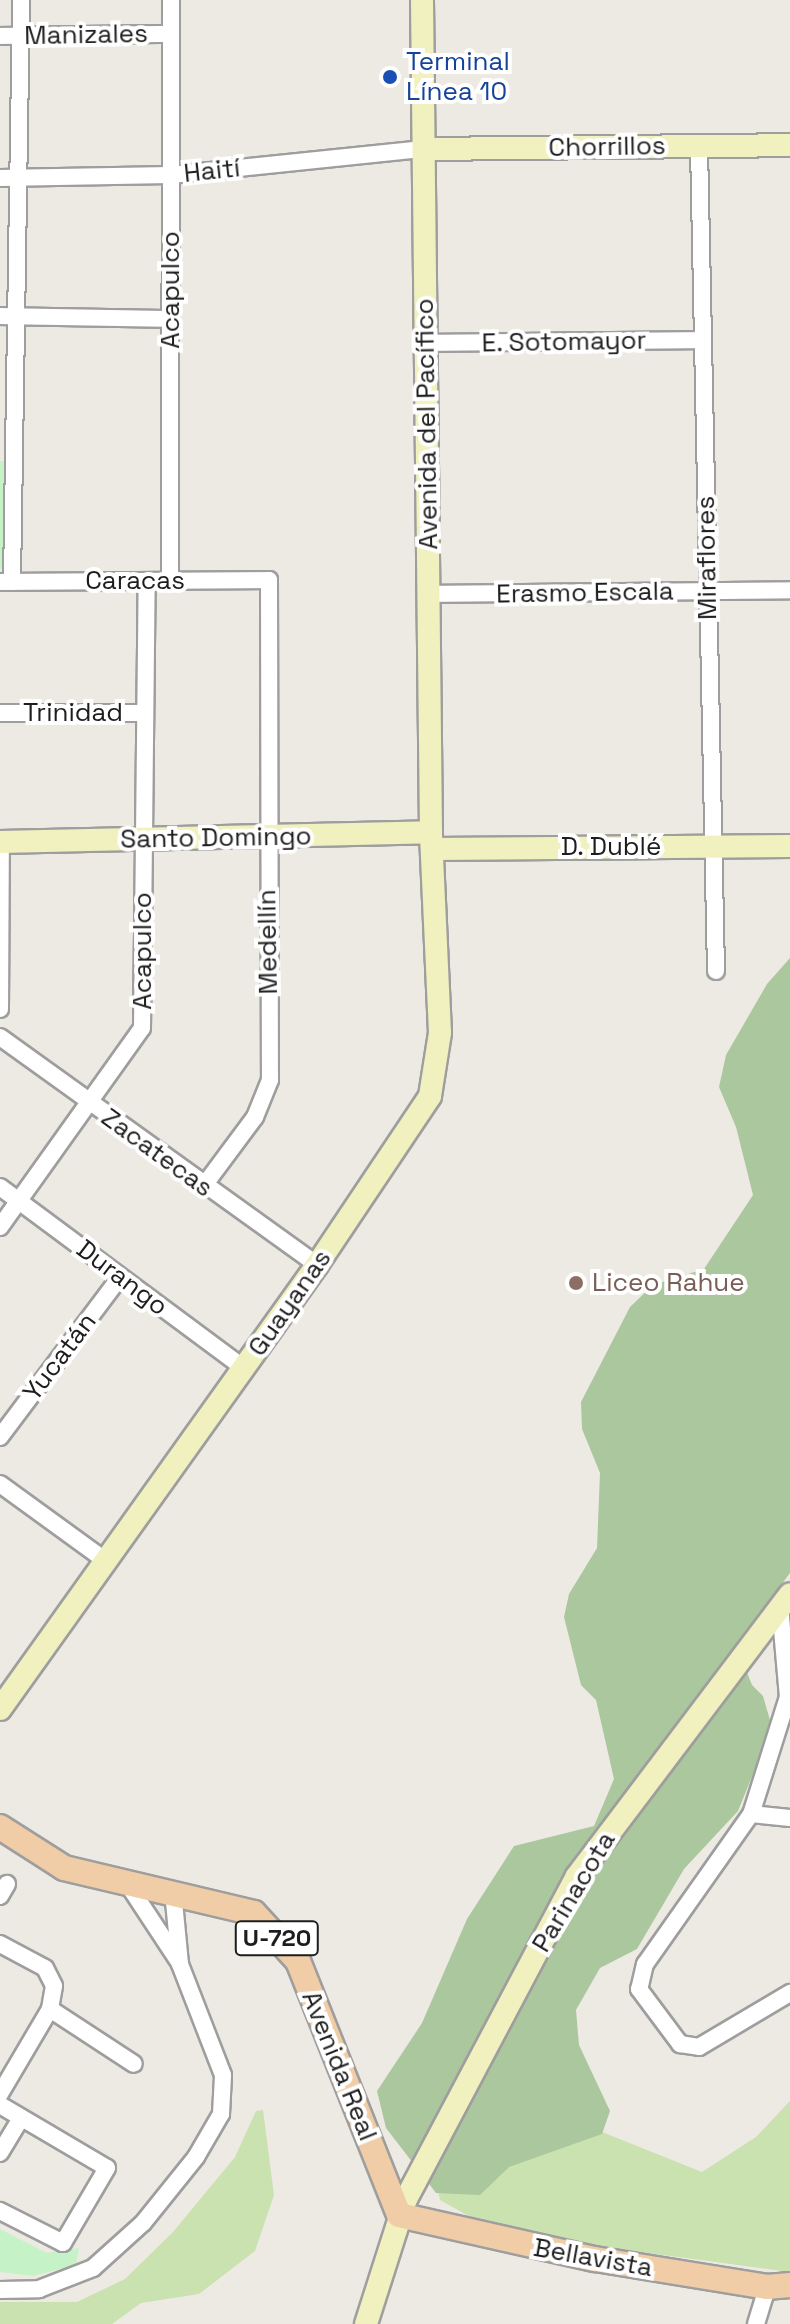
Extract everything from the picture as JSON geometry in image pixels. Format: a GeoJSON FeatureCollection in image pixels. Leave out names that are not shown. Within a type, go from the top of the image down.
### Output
{"type":"FeatureCollection","features":[{"type":"Feature","properties":{"kind":"main road","name":"Avenida Real"},"geometry":{"type":"LineString","coordinates":[[0,1827],[64,1868],[173,1891],[254,1913],[298,1961],[399,2215]]}},
{"type":"Feature","properties":{"kind":"main road","name":"Bellavista"},"geometry":{"type":"LineString","coordinates":[[399,2215],[495,2240],[779,2286]]}},
{"type":"Feature","properties":{"kind":"street"},"geometry":{"type":"LineString","coordinates":[[6,582],[8,316],[18,179],[21,0]]}},
{"type":"Feature","properties":{"kind":"street","name":"Acapulco"},"geometry":{"type":"LineString","coordinates":[[170,581],[171,0]]}},
{"type":"Feature","properties":{"kind":"street"},"geometry":{"type":"LineString","coordinates":[[422,0],[436,0]]}},
{"type":"Feature","properties":{"kind":"street","name":"Avenida del Pacífico"},"geometry":{"type":"LineString","coordinates":[[422,0],[432,840]]}},
{"type":"Feature","properties":{"kind":"street","name":"Manizales"},"geometry":{"type":"LineString","coordinates":[[0,36],[171,34]]}},
{"type":"Feature","properties":{"kind":"street","name":"Chorrillos"},"geometry":{"type":"LineString","coordinates":[[424,149],[790,145]]}},
{"type":"Feature","properties":{"kind":"street","name":"Miraflores"},"geometry":{"type":"LineString","coordinates":[[699,146],[716,971]]}},
{"type":"Feature","properties":{"kind":"street","name":"Haití"},"geometry":{"type":"LineString","coordinates":[[0,178],[171,175],[424,149]]}},
{"type":"Feature","properties":{"kind":"street"},"geometry":{"type":"LineString","coordinates":[[8,316],[171,319]]}},
{"type":"Feature","properties":{"kind":"street","name":"E. Sotomayor"},"geometry":{"type":"LineString","coordinates":[[426,343],[702,340]]}},
{"type":"Feature","properties":{"kind":"street","name":"Caracas"},"geometry":{"type":"LineString","coordinates":[[6,582],[269,580]]}},
{"type":"Feature","properties":{"kind":"street","name":"Medellín"},"geometry":{"type":"LineString","coordinates":[[203,1187],[262,1105],[270,1080],[266,838],[269,580]]}},
{"type":"Feature","properties":{"kind":"street","name":"Acapulco"},"geometry":{"type":"LineString","coordinates":[[0,1227],[142,1028],[147,581]]}},
{"type":"Feature","properties":{"kind":"street","name":"Erasmo Escala"},"geometry":{"type":"LineString","coordinates":[[429,594],[790,590]]}},
{"type":"Feature","properties":{"kind":"street","name":"Trinidad"},"geometry":{"type":"LineString","coordinates":[[0,713],[145,713]]}},
{"type":"Feature","properties":{"kind":"street","name":"Santo Domingo"},"geometry":{"type":"LineString","coordinates":[[0,842],[266,838],[432,840]]}},
{"type":"Feature","properties":{"kind":"street","name":"D. Dublé"},"geometry":{"type":"LineString","coordinates":[[432,840],[790,846]]}},
{"type":"Feature","properties":{"kind":"street","name":"Guayanas"},"geometry":{"type":"LineString","coordinates":[[0,1709],[317,1265],[430,1096],[440,1033],[432,840]]}},
{"type":"Feature","properties":{"kind":"street"},"geometry":{"type":"LineString","coordinates":[[0,842],[0,1009]]}},
{"type":"Feature","properties":{"kind":"street","name":"Zacatecas"},"geometry":{"type":"LineString","coordinates":[[0,1037],[203,1187],[317,1265]]}},
{"type":"Feature","properties":{"kind":"street","name":"Durango"},"geometry":{"type":"LineString","coordinates":[[0,1187],[244,1368]]}},
{"type":"Feature","properties":{"kind":"street","name":"Yucatán"},"geometry":{"type":"LineString","coordinates":[[0,1437],[120,1277]]}},
{"type":"Feature","properties":{"kind":"street"},"geometry":{"type":"LineString","coordinates":[[0,1484],[106,1561]]}},
{"type":"Feature","properties":{"kind":"street"},"geometry":{"type":"LineString","coordinates":[[785,1600],[789,1698],[751,1814],[645,1964],[639,1989],[680,2044],[699,2047],[790,1993]]}},
{"type":"Feature","properties":{"kind":"street","name":"Parinacota"},"geometry":{"type":"LineString","coordinates":[[366,2324],[399,2215],[577,1876],[785,1600]]}},
{"type":"Feature","properties":{"kind":"street"},"geometry":{"type":"LineString","coordinates":[[751,1814],[790,1818]]}},
{"type":"Feature","properties":{"kind":"street"},"geometry":{"type":"LineString","coordinates":[[0,2290],[39,2289],[93,2268],[143,2223],[196,2157],[221,2114],[223,2075],[180,1964],[127,1883]]}},
{"type":"Feature","properties":{"kind":"street"},"geometry":{"type":"LineString","coordinates":[[173,1891],[180,1964]]}},
{"type":"Feature","properties":{"kind":"street"},"geometry":{"type":"LineString","coordinates":[[0,1944],[45,1968],[54,1986],[50,2009],[0,2094]]}},
{"type":"Feature","properties":{"kind":"street"},"geometry":{"type":"LineString","coordinates":[[50,2009],[134,2064]]}},
{"type":"Feature","properties":{"kind":"street"},"geometry":{"type":"LineString","coordinates":[[0,2105],[107,2168],[63,2243],[0,2211]]}},
{"type":"Feature","properties":{"kind":"street"},"geometry":{"type":"LineString","coordinates":[[0,2153],[21,2118]]}},
{"type":"Feature","properties":{"kind":"street"},"geometry":{"type":"LineString","coordinates":[[756,2324],[779,2286]]}},
{"type":"Feature","properties":{"kind":"green space"},"geometry":{"type":"Polygon","coordinates":[[[0,461],[8,461],[8,569],[0,569],[0,461]]]}},
{"type":"Feature","properties":{"kind":"green space"},"geometry":{"type":"Polygon","coordinates":[[[790,958],[790,1573],[736,1645],[752,1685],[763,1696],[772,1727],[738,1811],[684,1869],[637,1949],[600,1968],[576,2010],[579,2045],[610,2111],[602,2134],[509,2167],[480,2195],[436,2193],[386,2128],[377,2091],[422,2023],[467,1919],[514,1846],[594,1826],[614,1779],[596,1700],[581,1685],[564,1617],[569,1594],[597,1548],[600,1473],[582,1429],[581,1402],[630,1307],[653,1285],[704,1269],[753,1195],[736,1127],[719,1087],[726,1055],[767,984],[790,958]]]}},
{"type":"Feature","properties":{"kind":"green space"},"geometry":{"type":"Polygon","coordinates":[[[790,2101],[790,2272],[499,2233],[440,2200],[437,2186],[587,2126],[702,2172],[756,2137],[790,2101]]]}},
{"type":"Feature","properties":{"kind":"green space"},"geometry":{"type":"Polygon","coordinates":[[[263,2110],[274,2195],[255,2251],[199,2294],[141,2303],[112,2324],[0,2324],[0,2302],[77,2302],[125,2279],[173,2232],[235,2157],[256,2111],[263,2110]]]}},
{"type":"Feature","properties":{"kind":"green space"},"geometry":{"type":"Polygon","coordinates":[[[0,2229],[47,2253],[79,2248],[76,2265],[33,2276],[0,2272],[0,2229]]]}},
{"type":"Feature","properties":{"kind":"place","name":"Terminal Línea 10"},"geometry":{"type":"Point","coordinates":[390,77]}},
{"type":"Feature","properties":{"kind":"place","name":"Liceo Rahue"},"geometry":{"type":"Point","coordinates":[576,1283]}}]}
